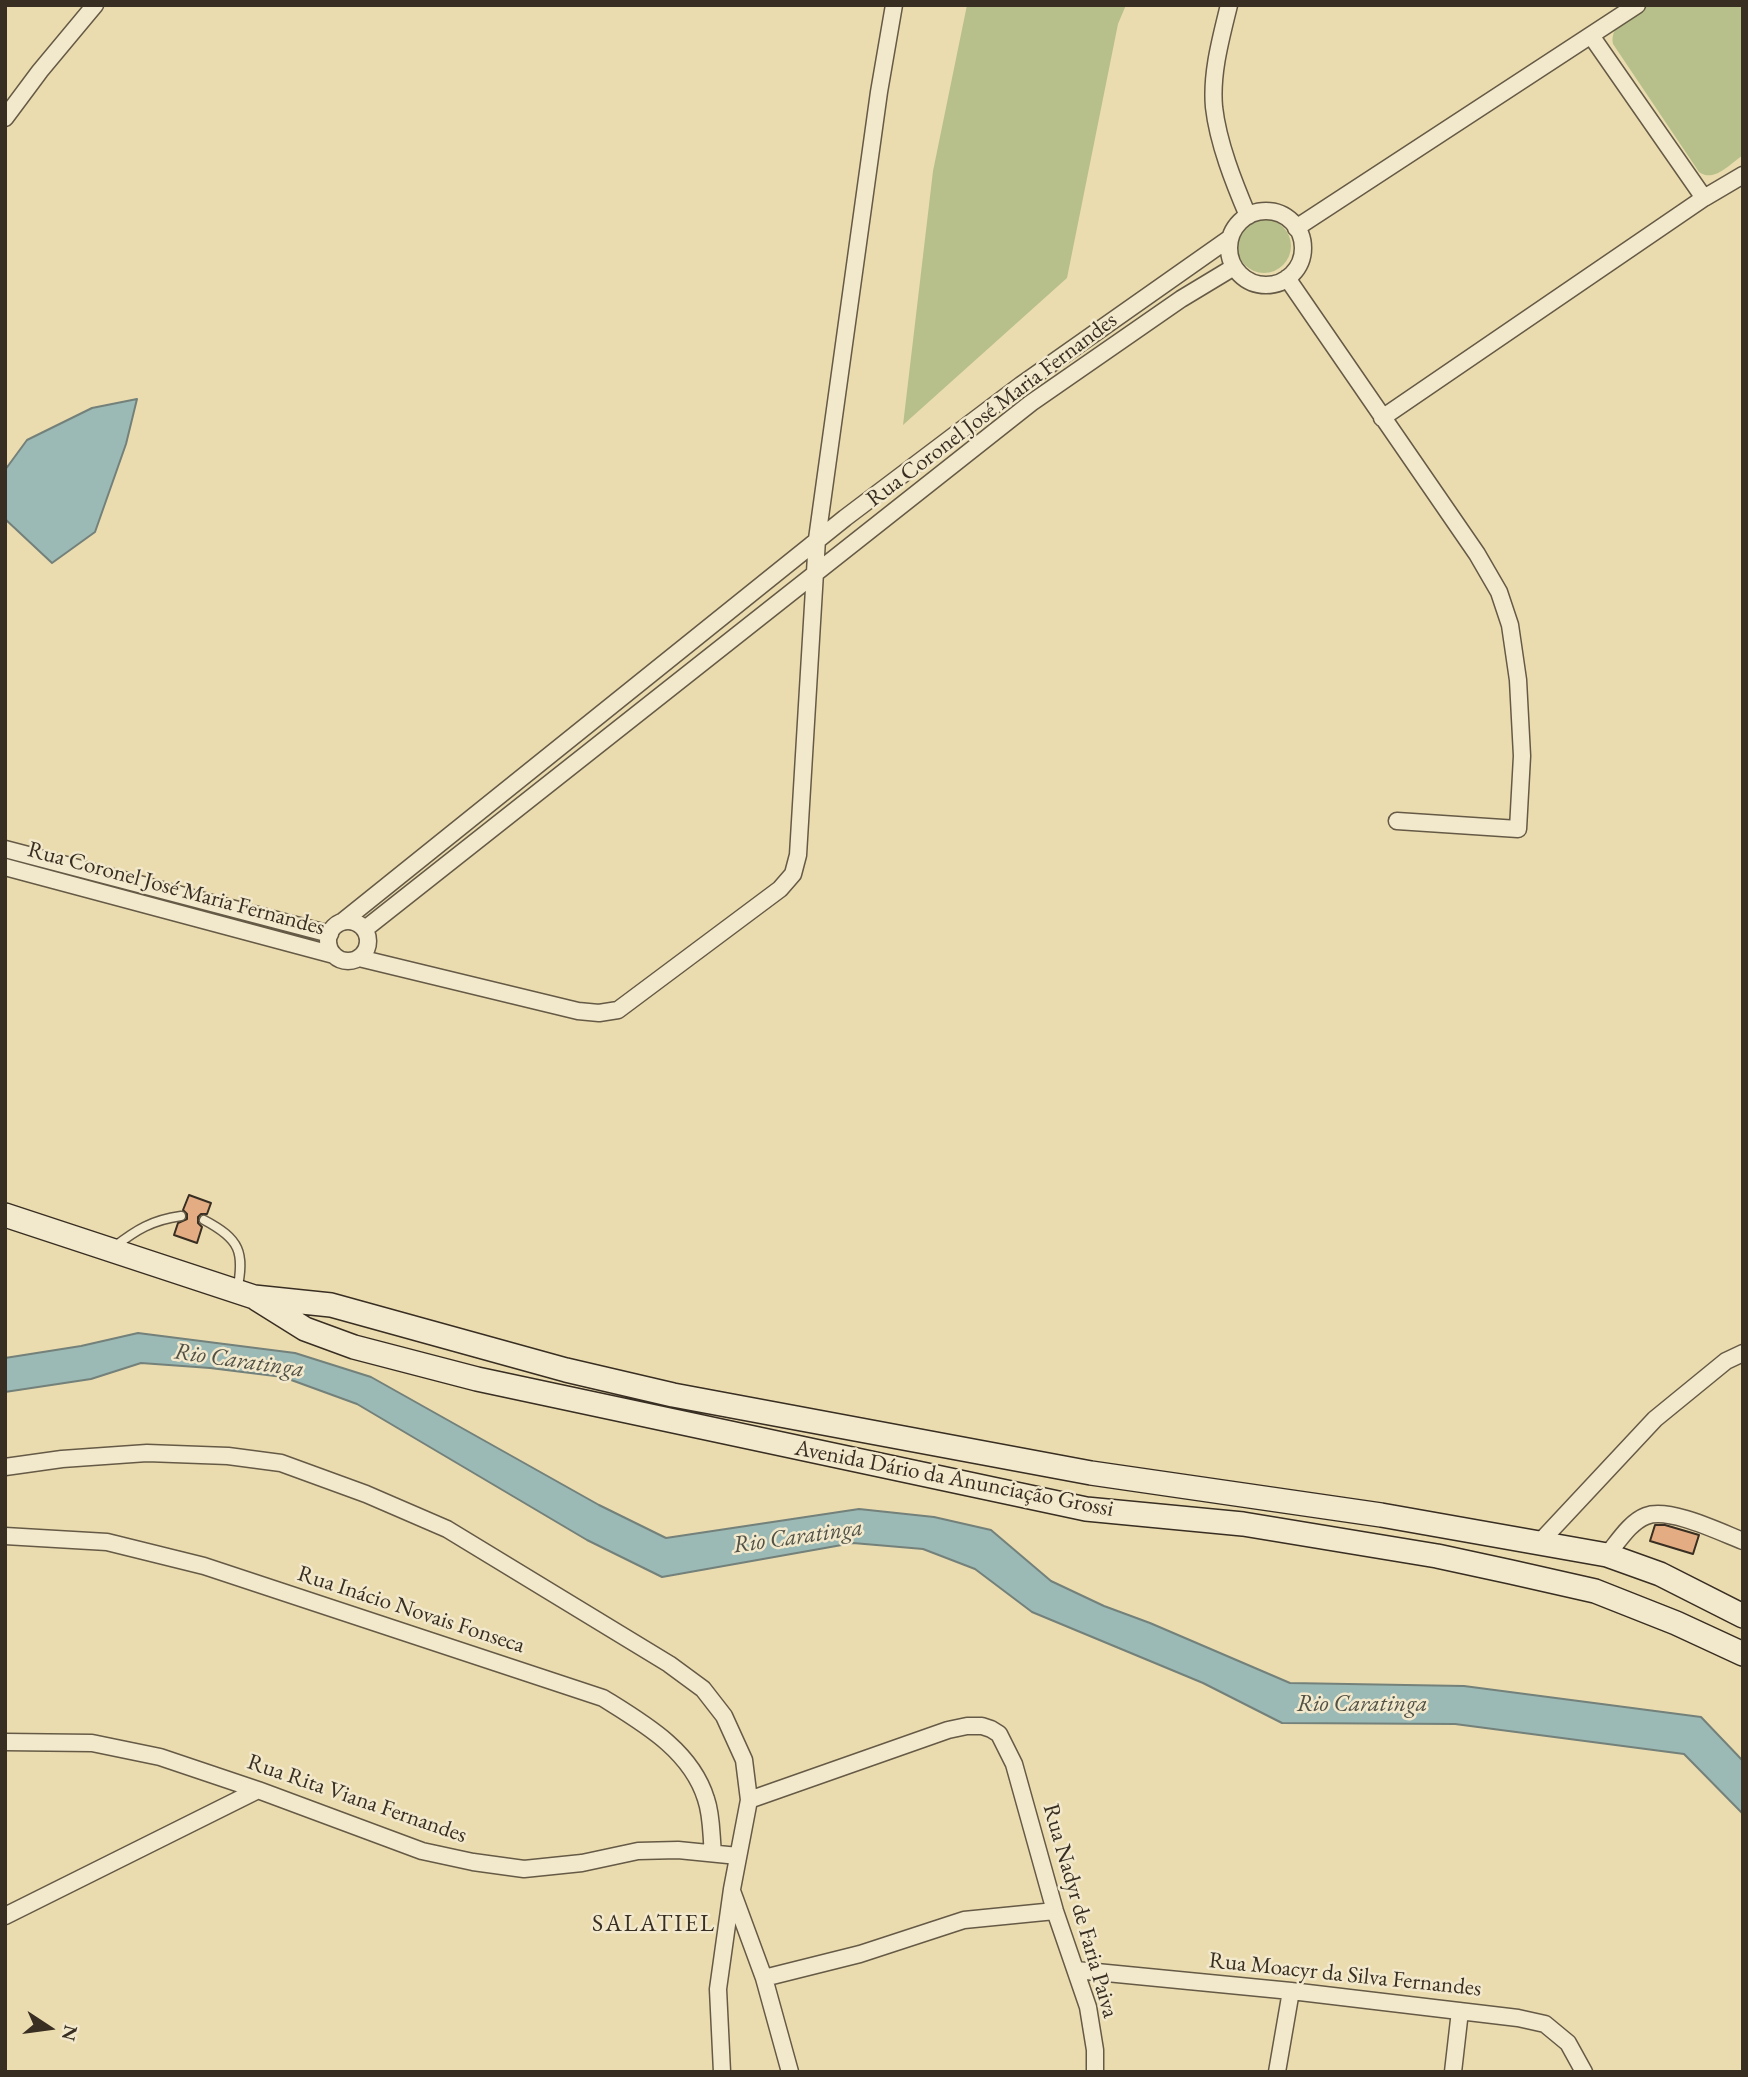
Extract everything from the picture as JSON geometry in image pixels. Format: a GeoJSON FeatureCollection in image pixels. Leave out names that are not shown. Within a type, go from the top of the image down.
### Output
{"type":"FeatureCollection","features":[{"type":"Feature","properties":{"kind":"main road","name":"Avenida Dário da Anunciação Grossi"},"geometry":{"type":"LineString","coordinates":[[5,1215],[246,1294],[331,1305],[566,1370],[673,1395],[1091,1473],[1381,1515],[1607,1555],[1660,1574],[1743,1616]]}},
{"type":"Feature","properties":{"kind":"main road","name":"Avenida Dário da Anunciação Grossi"},"geometry":{"type":"LineString","coordinates":[[246,1294],[304,1329],[354,1347],[477,1379],[626,1413],[1086,1509],[1243,1524],[1424,1554],[1511,1572],[1595,1591],[1676,1623],[1743,1654]]}},
{"type":"Feature","properties":{"kind":"main road"},"geometry":{"type":"LineString","coordinates":[[1086,1509],[1091,1473]]}},
{"type":"Feature","properties":{"kind":"street"},"geometry":{"type":"LineString","coordinates":[[5,118],[94,5]]}},
{"type":"Feature","properties":{"kind":"street"},"geometry":{"type":"LineString","coordinates":[[894,5],[879,92],[817,539],[798,855],[793,874],[780,889],[618,1010],[599,1013],[578,1010],[359,958],[346,961],[334,955],[328,943],[336,928],[817,539],[1021,385],[1230,238]]}},
{"type":"Feature","properties":{"kind":"street"},"geometry":{"type":"LineString","coordinates":[[1229,5],[1218,47],[1214,107],[1230,173],[1248,216]]}},
{"type":"Feature","properties":{"kind":"street"},"geometry":{"type":"LineString","coordinates":[[1296,228],[1592,37],[1637,5]]}},
{"type":"Feature","properties":{"kind":"street"},"geometry":{"type":"LineString","coordinates":[[1592,37],[1704,198]]}},
{"type":"Feature","properties":{"kind":"street"},"geometry":{"type":"LineString","coordinates":[[1382,418],[1743,174]]}},
{"type":"Feature","properties":{"kind":"street"},"geometry":{"type":"LineString","coordinates":[[1265,212],[1277,213],[1288,219],[1296,228],[1302,252],[1299,264],[1287,278],[1269,285],[1256,284],[1245,279],[1234,267],[1229,250],[1230,238],[1236,227],[1248,216],[1265,212]]}},
{"type":"Feature","properties":{"kind":"street","name":"Rua Coronel José Maria Fernandes"},"geometry":{"type":"LineString","coordinates":[[365,929],[1031,403],[1181,299],[1234,267]]}},
{"type":"Feature","properties":{"kind":"street"},"geometry":{"type":"LineString","coordinates":[[1287,278],[1477,554],[1500,592],[1510,625],[1516,667],[1522,756],[1518,829],[1397,821]]}},
{"type":"Feature","properties":{"kind":"street"},"geometry":{"type":"LineString","coordinates":[[845,517],[854,521],[856,531],[853,545]]}},
{"type":"Feature","properties":{"kind":"street","name":"Rua Coronel José Maria Fernandes"},"geometry":{"type":"LineString","coordinates":[[5,849],[336,928]]}},
{"type":"Feature","properties":{"kind":"street","name":"Rua Coronel José Maria Fernandes"},"geometry":{"type":"LineString","coordinates":[[5,867],[334,955]]}},
{"type":"Feature","properties":{"kind":"street"},"geometry":{"type":"LineString","coordinates":[[336,928],[354,922],[365,929],[368,942],[359,958]]}},
{"type":"Feature","properties":{"kind":"street"},"geometry":{"type":"LineString","coordinates":[[1540,1542],[1655,1419],[1726,1361],[1743,1353]]}},
{"type":"Feature","properties":{"kind":"street"},"geometry":{"type":"LineString","coordinates":[[5,1467],[62,1459],[147,1453],[228,1456],[281,1463],[366,1494],[447,1529],[669,1664],[703,1689],[724,1716],[744,1760],[749,1800],[732,1889],[718,1989],[722,2072]]}},
{"type":"Feature","properties":{"kind":"street"},"geometry":{"type":"LineString","coordinates":[[1607,1555],[1630,1527],[1646,1516],[1659,1514],[1674,1516],[1743,1541]]}},
{"type":"Feature","properties":{"kind":"street","name":"Rua Inácio Novais Fonseca"},"geometry":{"type":"LineString","coordinates":[[5,1536],[107,1542],[204,1566],[603,1698],[656,1731],[688,1763],[706,1798],[712,1853]]}},
{"type":"Feature","properties":{"kind":"street","name":"Rua Nadyr de Faria Paiva"},"geometry":{"type":"LineString","coordinates":[[749,1800],[967,1726],[982,1726],[999,1734],[1014,1764],[1055,1911],[1088,2007],[1095,2050],[1095,2072]]}},
{"type":"Feature","properties":{"kind":"street","name":"Rua Rita Viana Fernandes"},"geometry":{"type":"LineString","coordinates":[[5,1742],[92,1743],[160,1757],[422,1851],[473,1862],[524,1869],[582,1863],[638,1852],[678,1850],[738,1856]]}},
{"type":"Feature","properties":{"kind":"street"},"geometry":{"type":"LineString","coordinates":[[5,1916],[258,1790]]}},
{"type":"Feature","properties":{"kind":"street"},"geometry":{"type":"LineString","coordinates":[[732,1889],[764,1978],[790,2072]]}},
{"type":"Feature","properties":{"kind":"street"},"geometry":{"type":"LineString","coordinates":[[764,1978],[860,1954],[964,1920],[1055,1911]]}},
{"type":"Feature","properties":{"kind":"street","name":"Rua Moacyr da Silva Fernandes"},"geometry":{"type":"LineString","coordinates":[[1076,1970],[1290,1991],[1518,2018],[1545,2024],[1568,2043],[1584,2072]]}},
{"type":"Feature","properties":{"kind":"street"},"geometry":{"type":"LineString","coordinates":[[1277,2072],[1290,1991]]}},
{"type":"Feature","properties":{"kind":"street"},"geometry":{"type":"LineString","coordinates":[[1453,2072],[1460,2011]]}},
{"type":"Feature","properties":{"kind":"lane"},"geometry":{"type":"LineString","coordinates":[[111,1249],[141,1227],[181,1216]]}},
{"type":"Feature","properties":{"kind":"lane"},"geometry":{"type":"LineString","coordinates":[[204,1220],[234,1242],[240,1254],[246,1294]]}},
{"type":"Feature","properties":{"kind":"green space"},"geometry":{"type":"Polygon","coordinates":[[[967,5],[1126,5],[1118,24],[1067,278],[903,425],[933,171],[967,5]]]}},
{"type":"Feature","properties":{"kind":"green space"},"geometry":{"type":"Polygon","coordinates":[[[1650,5],[1743,5],[1743,155],[1716,174],[1705,175],[1699,172],[1613,44],[1615,30],[1619,25],[1650,5]]]}},
{"type":"Feature","properties":{"kind":"green space"},"geometry":{"type":"Polygon","coordinates":[[[1264,219],[1283,227],[1291,246],[1283,265],[1264,273],[1245,265],[1237,246],[1245,227],[1264,219]]]}},
{"type":"Feature","properties":{"kind":"water"},"geometry":{"type":"Polygon","coordinates":[[[137,399],[126,444],[95,532],[52,563],[5,519],[5,470],[27,440],[92,408],[137,399]]]}},
{"type":"Feature","properties":{"kind":"water","name":"Rio Caratinga"},"geometry":{"type":"Polygon","coordinates":[[[138,1333],[295,1353],[371,1377],[599,1505],[666,1538],[859,1509],[934,1517],[991,1530],[1051,1581],[1104,1606],[1290,1683],[1464,1686],[1701,1717],[1743,1761],[1743,1814],[1684,1754],[1455,1724],[1282,1723],[1203,1683],[1032,1612],[975,1569],[923,1549],[853,1543],[662,1577],[587,1540],[357,1404],[283,1377],[141,1363],[91,1379],[5,1392],[5,1358],[81,1346],[138,1333]]]}},
{"type":"Feature","properties":{"kind":"building"},"geometry":{"type":"Polygon","coordinates":[[[189,1195],[211,1203],[207,1214],[198,1217],[198,1223],[202,1227],[197,1243],[174,1235],[178,1223],[187,1219],[183,1210],[189,1195]]]}},
{"type":"Feature","properties":{"kind":"building"},"geometry":{"type":"Polygon","coordinates":[[[1655,1525],[1665,1525],[1699,1535],[1693,1554],[1650,1541],[1655,1525]]]}},
{"type":"Feature","properties":{"kind":"district","name":"SALATIEL"},"geometry":{"type":"Point","coordinates":[654,1924]}}]}
